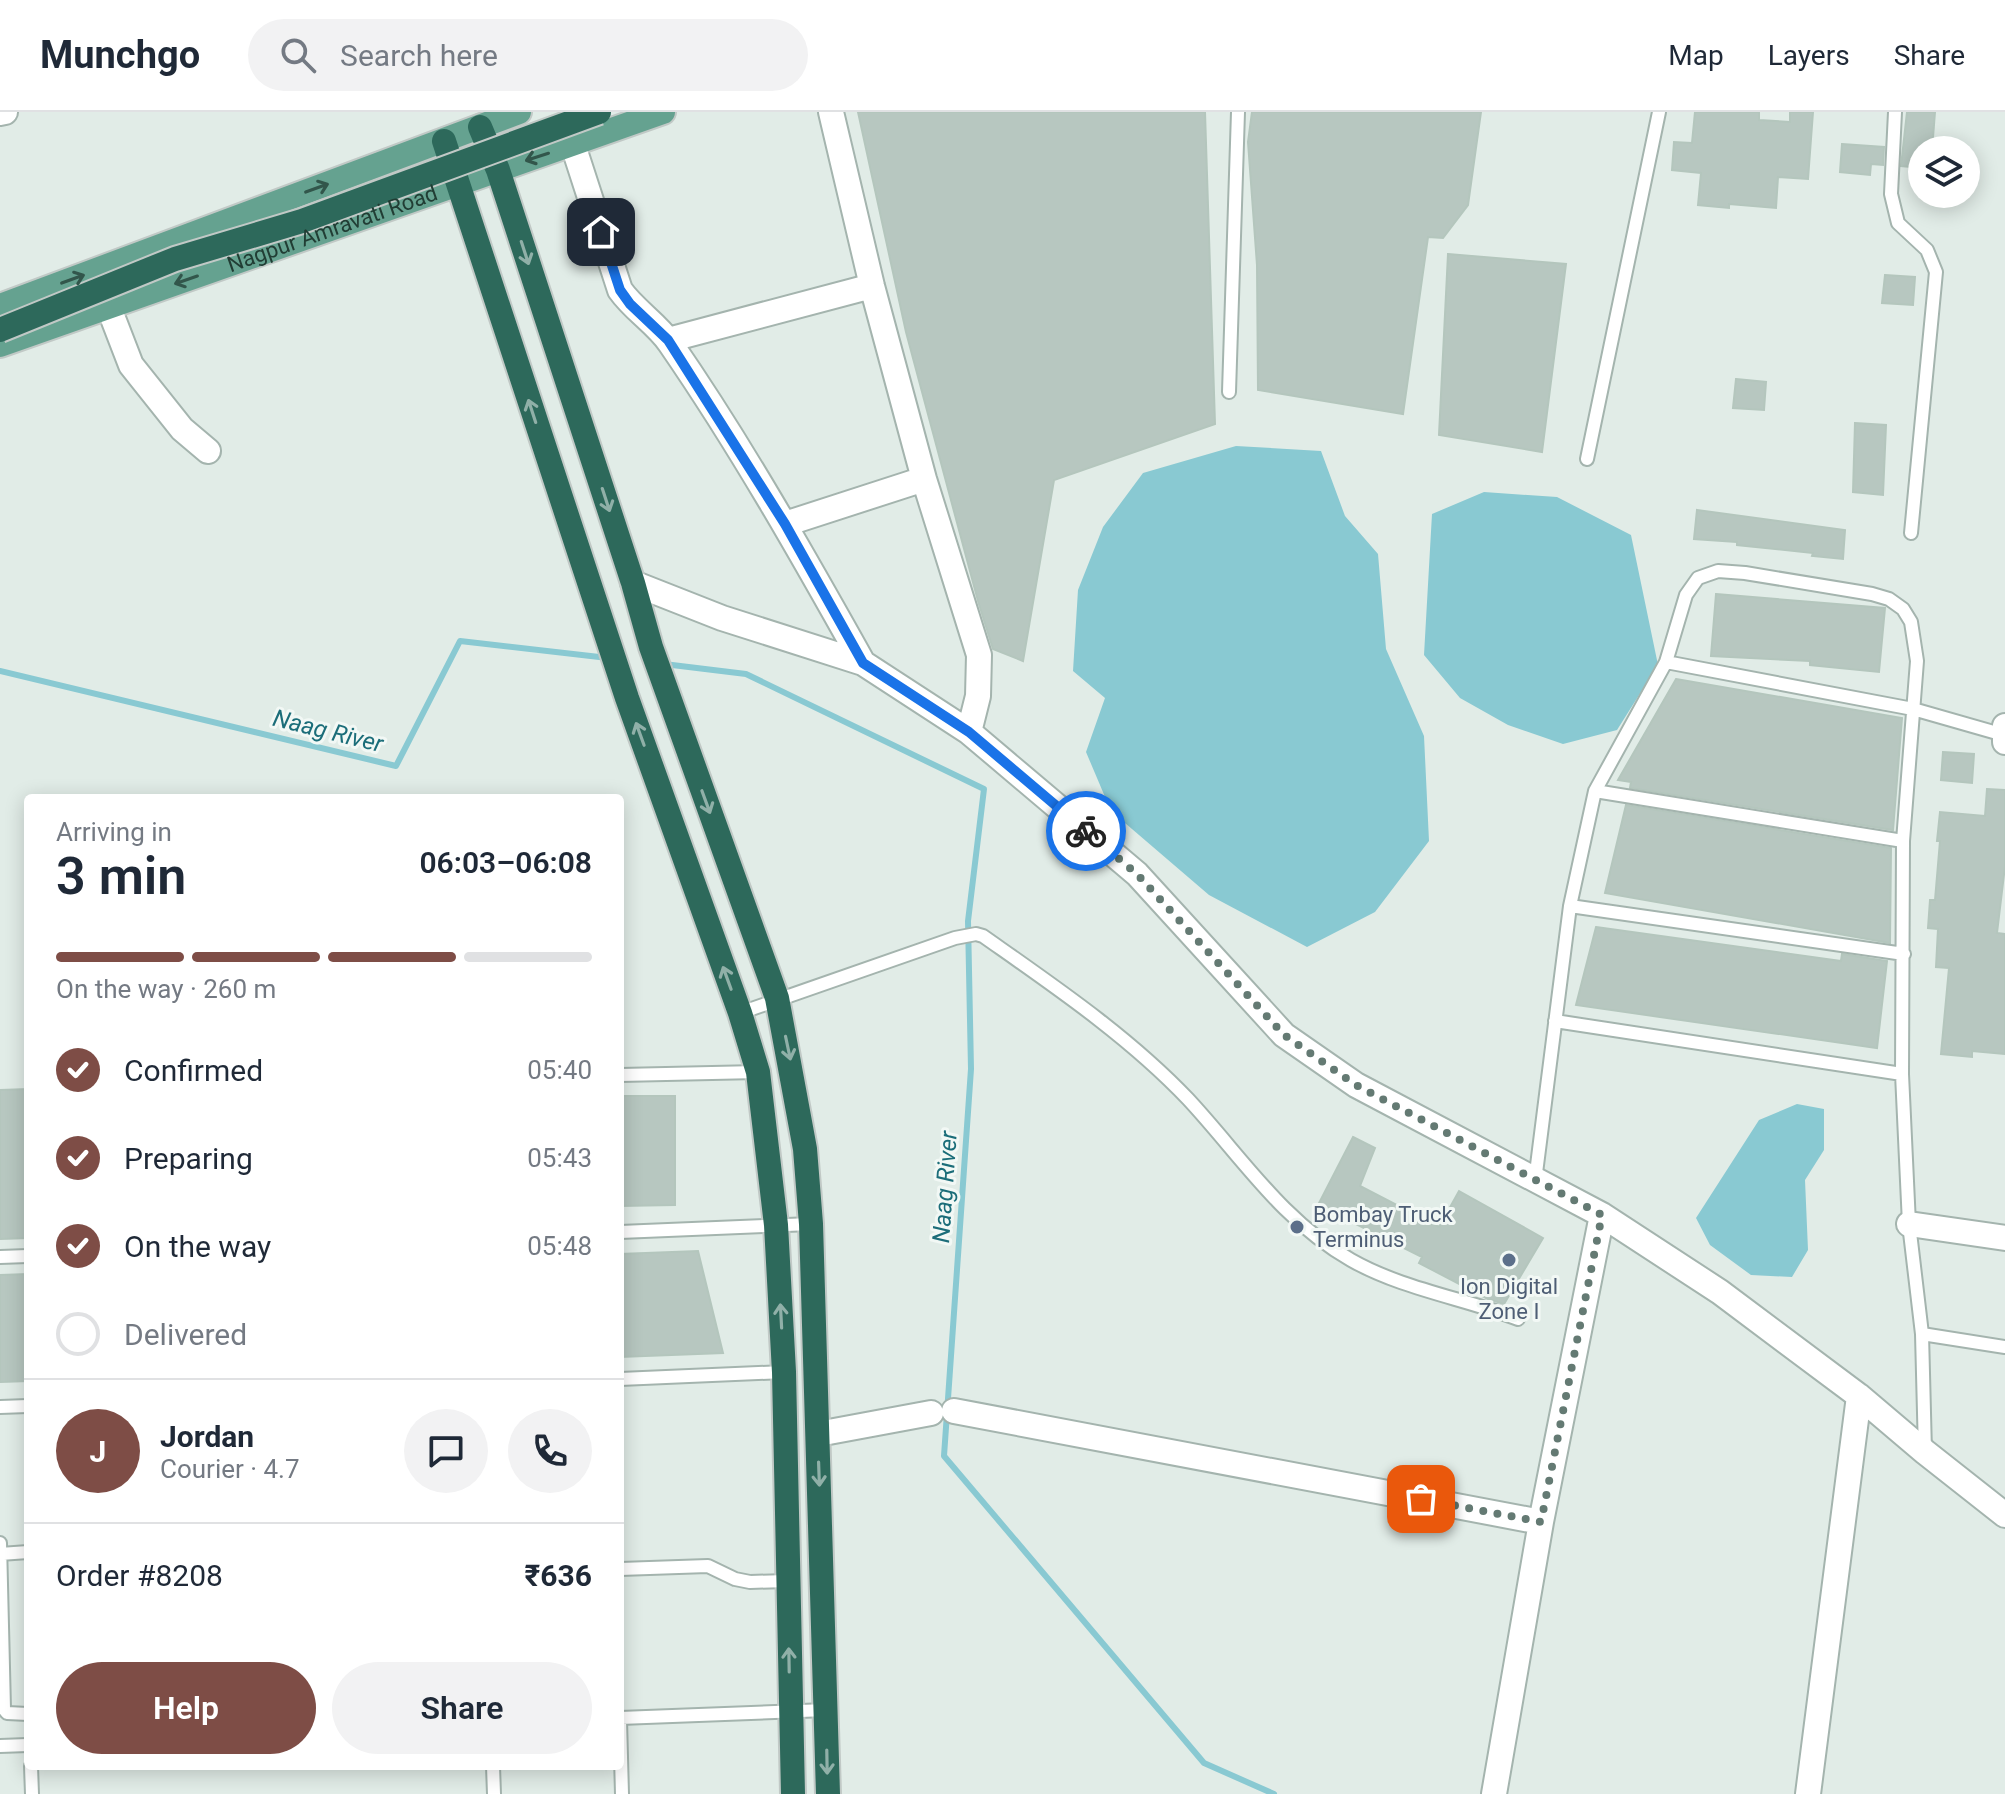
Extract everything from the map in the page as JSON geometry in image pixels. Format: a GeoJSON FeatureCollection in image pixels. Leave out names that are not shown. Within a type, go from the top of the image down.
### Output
{"type":"FeatureCollection","features":[{"type":"Feature","properties":{"kind":"highway"},"geometry":{"type":"LineString","coordinates":[[0,330],[175,259],[302,221],[599,112]]}},
{"type":"Feature","properties":{"kind":"highway"},"geometry":{"type":"LineString","coordinates":[[480,127],[498,170],[633,583],[651,647],[777,998],[805,1149],[811,1224],[828,1794]]}},
{"type":"Feature","properties":{"kind":"highway"},"geometry":{"type":"LineString","coordinates":[[444,141],[618,672],[740,1013],[758,1072],[776,1225],[784,1372],[793,1794]]}},
{"type":"Feature","properties":{"kind":"main road","name":"Nagpur Amravati Road"},"geometry":{"type":"LineString","coordinates":[[0,306],[519,112]]}},
{"type":"Feature","properties":{"kind":"main road","name":"Nagpur Amravati Road"},"geometry":{"type":"LineString","coordinates":[[0,345],[663,112]]}},
{"type":"Feature","properties":{"kind":"street"},"geometry":{"type":"LineString","coordinates":[[831,112],[872,286],[924,479],[979,655],[978,696],[969,732]]}},
{"type":"Feature","properties":{"kind":"street"},"geometry":{"type":"LineString","coordinates":[[573,145],[620,290],[630,304],[668,340],[785,524],[863,663]]}},
{"type":"Feature","properties":{"kind":"street"},"geometry":{"type":"LineString","coordinates":[[668,340],[872,286]]}},
{"type":"Feature","properties":{"kind":"street"},"geometry":{"type":"LineString","coordinates":[[109,308],[131,365],[182,429],[208,451]]}},
{"type":"Feature","properties":{"kind":"street"},"geometry":{"type":"LineString","coordinates":[[785,524],[924,479]]}},
{"type":"Feature","properties":{"kind":"street"},"geometry":{"type":"LineString","coordinates":[[633,583],[722,618],[863,663],[969,732],[1137,874],[1284,1035],[1356,1085],[1602,1215],[1720,1292],[1859,1396],[2005,1515]]}},
{"type":"Feature","properties":{"kind":"street"},"geometry":{"type":"LineString","coordinates":[[2005,726],[2005,742]]}},
{"type":"Feature","properties":{"kind":"street"},"geometry":{"type":"LineString","coordinates":[[1494,1794],[1541,1522],[1602,1215]]}},
{"type":"Feature","properties":{"kind":"street"},"geometry":{"type":"LineString","coordinates":[[1909,1224],[2005,1238]]}},
{"type":"Feature","properties":{"kind":"street"},"geometry":{"type":"LineString","coordinates":[[1808,1794],[1859,1396]]}},
{"type":"Feature","properties":{"kind":"street"},"geometry":{"type":"LineString","coordinates":[[818,1434],[942,1412],[1541,1522]]}},
{"type":"Feature","properties":{"kind":"lane"},"geometry":{"type":"LineString","coordinates":[[1229,392],[1238,112]]}},
{"type":"Feature","properties":{"kind":"lane"},"geometry":{"type":"LineString","coordinates":[[1587,459],[1659,112]]}},
{"type":"Feature","properties":{"kind":"lane"},"geometry":{"type":"LineString","coordinates":[[1895,112],[1891,194],[1898,223],[1927,250],[1936,272],[1911,533]]}},
{"type":"Feature","properties":{"kind":"lane"},"geometry":{"type":"LineString","coordinates":[[1535,1181],[1570,906],[1595,791],[1666,662],[1686,595],[1698,578],[1718,571],[1889,599],[1903,609],[1911,622],[1917,661],[1903,841],[1902,1074],[1909,1224],[1922,1334],[1925,1452]]}},
{"type":"Feature","properties":{"kind":"lane"},"geometry":{"type":"LineString","coordinates":[[1666,662],[1913,709],[2004,735]]}},
{"type":"Feature","properties":{"kind":"lane"},"geometry":{"type":"LineString","coordinates":[[1595,791],[1903,841]]}},
{"type":"Feature","properties":{"kind":"lane"},"geometry":{"type":"LineString","coordinates":[[1570,906],[1904,954]]}},
{"type":"Feature","properties":{"kind":"lane"},"geometry":{"type":"LineString","coordinates":[[740,1013],[961,936],[983,936],[1064,993],[1146,1058],[1189,1100],[1281,1208],[1325,1243],[1352,1261],[1390,1279],[1518,1319]]}},
{"type":"Feature","properties":{"kind":"lane"},"geometry":{"type":"LineString","coordinates":[[1555,1021],[1902,1074]]}},
{"type":"Feature","properties":{"kind":"lane"},"geometry":{"type":"LineString","coordinates":[[624,1075],[758,1072]]}},
{"type":"Feature","properties":{"kind":"lane"},"geometry":{"type":"LineString","coordinates":[[624,1232],[811,1224]]}},
{"type":"Feature","properties":{"kind":"lane"},"geometry":{"type":"LineString","coordinates":[[0,1257],[24,1256]]}},
{"type":"Feature","properties":{"kind":"lane"},"geometry":{"type":"LineString","coordinates":[[1922,1334],[2005,1347]]}},
{"type":"Feature","properties":{"kind":"lane"},"geometry":{"type":"LineString","coordinates":[[624,1379],[784,1372]]}},
{"type":"Feature","properties":{"kind":"lane"},"geometry":{"type":"LineString","coordinates":[[0,1407],[24,1406]]}},
{"type":"Feature","properties":{"kind":"lane"},"geometry":{"type":"LineString","coordinates":[[0,1543],[4,1709],[13,1715],[24,1714]]}},
{"type":"Feature","properties":{"kind":"lane"},"geometry":{"type":"LineString","coordinates":[[0,1554],[24,1552]]}},
{"type":"Feature","properties":{"kind":"lane"},"geometry":{"type":"LineString","coordinates":[[624,1569],[708,1566],[735,1579],[750,1582],[787,1581]]}},
{"type":"Feature","properties":{"kind":"lane"},"geometry":{"type":"LineString","coordinates":[[624,1719],[826,1710]]}},
{"type":"Feature","properties":{"kind":"lane"},"geometry":{"type":"LineString","coordinates":[[0,1746],[24,1745]]}},
{"type":"Feature","properties":{"kind":"lane"},"geometry":{"type":"LineString","coordinates":[[31,1770],[32,1794]]}},
{"type":"Feature","properties":{"kind":"lane"},"geometry":{"type":"LineString","coordinates":[[493,1770],[494,1794]]}},
{"type":"Feature","properties":{"kind":"lane"},"geometry":{"type":"LineString","coordinates":[[621,1770],[622,1794]]}},
{"type":"Feature","properties":{"kind":"water"},"geometry":{"type":"Polygon","coordinates":[[[1236,446],[1321,451],[1345,516],[1378,554],[1386,649],[1424,736],[1429,841],[1375,912],[1307,947],[1209,895],[1111,811],[1086,752],[1105,698],[1073,671],[1078,590],[1103,527],[1143,473],[1236,446]]]}},
{"type":"Feature","properties":{"kind":"water"},"geometry":{"type":"Polygon","coordinates":[[[1484,492],[1557,497],[1631,535],[1658,665],[1617,730],[1563,744],[1508,725],[1460,698],[1424,655],[1432,514],[1484,492]]]}},
{"type":"Feature","properties":{"kind":"water"},"geometry":{"type":"Polygon","coordinates":[[[1797,1104],[1824,1109],[1824,1150],[1805,1180],[1808,1250],[1792,1277],[1751,1275],[1710,1245],[1696,1218],[1759,1120],[1797,1104]]]}},
{"type":"Feature","properties":{"kind":"building"},"geometry":{"type":"Polygon","coordinates":[[[858,112],[1205,112],[1215,424],[1054,480],[1023,661],[993,649],[978,601],[906,332],[858,112]]]}},
{"type":"Feature","properties":{"kind":"building"},"geometry":{"type":"Polygon","coordinates":[[[1252,112],[1481,112],[1468,205],[1443,238],[1428,237],[1403,414],[1258,390],[1257,265],[1248,142],[1252,112]]]}},
{"type":"Feature","properties":{"kind":"building"},"geometry":{"type":"Polygon","coordinates":[[[1695,112],[1759,112],[1759,120],[1790,122],[1790,112],[1813,112],[1808,179],[1778,177],[1776,208],[1698,205],[1701,173],[1672,170],[1674,142],[1692,143],[1695,112]]]}},
{"type":"Feature","properties":{"kind":"building"},"geometry":{"type":"Polygon","coordinates":[[[1907,112],[1935,112],[1933,136],[1908,136],[1908,167],[1901,166],[1907,112]]]}},
{"type":"Feature","properties":{"kind":"building"},"geometry":{"type":"Polygon","coordinates":[[[1842,144],[1884,147],[1883,165],[1871,164],[1870,175],[1840,172],[1842,144]]]}},
{"type":"Feature","properties":{"kind":"building"},"geometry":{"type":"Polygon","coordinates":[[[1448,254],[1566,264],[1542,452],[1439,435],[1448,254]]]}},
{"type":"Feature","properties":{"kind":"building"},"geometry":{"type":"Polygon","coordinates":[[[1885,275],[1915,277],[1913,305],[1882,303],[1885,275]]]}},
{"type":"Feature","properties":{"kind":"building"},"geometry":{"type":"Polygon","coordinates":[[[1736,379],[1766,382],[1764,410],[1733,408],[1736,379]]]}},
{"type":"Feature","properties":{"kind":"building"},"geometry":{"type":"Polygon","coordinates":[[[1855,423],[1886,425],[1883,495],[1853,492],[1855,423]]]}},
{"type":"Feature","properties":{"kind":"building"},"geometry":{"type":"Polygon","coordinates":[[[1697,510],[1845,530],[1843,559],[1737,545],[1737,542],[1694,539],[1697,510]]]}},
{"type":"Feature","properties":{"kind":"building"},"geometry":{"type":"Polygon","coordinates":[[[1716,594],[1885,608],[1879,672],[1810,665],[1810,661],[1711,656],[1716,594]]]}},
{"type":"Feature","properties":{"kind":"building"},"geometry":{"type":"Polygon","coordinates":[[[1676,679],[1902,718],[1893,830],[1630,788],[1631,782],[1618,780],[1676,679]]]}},
{"type":"Feature","properties":{"kind":"building"},"geometry":{"type":"Polygon","coordinates":[[[1943,752],[1974,754],[1972,783],[1941,780],[1943,752]]]}},
{"type":"Feature","properties":{"kind":"building"},"geometry":{"type":"Polygon","coordinates":[[[1987,789],[2005,790],[2005,866],[1997,933],[2005,934],[2005,1054],[1972,1051],[1972,1057],[1941,1054],[1949,968],[1936,967],[1938,929],[1928,928],[1930,900],[1935,900],[1940,812],[1985,816],[1987,789]]]}},
{"type":"Feature","properties":{"kind":"building"},"geometry":{"type":"Polygon","coordinates":[[[1626,805],[1891,848],[1890,943],[1605,893],[1626,805]]]}},
{"type":"Feature","properties":{"kind":"building"},"geometry":{"type":"Polygon","coordinates":[[[1596,927],[1841,961],[1842,954],[1887,961],[1877,1048],[1576,1005],[1596,927]]]}},
{"type":"Feature","properties":{"kind":"building"},"geometry":{"type":"Polygon","coordinates":[[[24,1089],[24,1238],[0,1239],[0,1090],[24,1089]]]}},
{"type":"Feature","properties":{"kind":"building"},"geometry":{"type":"Polygon","coordinates":[[[624,1096],[675,1096],[675,1205],[624,1206],[624,1096]]]}},
{"type":"Feature","properties":{"kind":"building"},"geometry":{"type":"Polygon","coordinates":[[[1353,1137],[1375,1148],[1360,1186],[1439,1227],[1459,1191],[1543,1238],[1504,1304],[1488,1299],[1419,1263],[1422,1257],[1318,1205],[1353,1137]]]}},
{"type":"Feature","properties":{"kind":"building"},"geometry":{"type":"Polygon","coordinates":[[[698,1251],[723,1353],[624,1357],[624,1254],[698,1251]]]}},
{"type":"Feature","properties":{"kind":"building"},"geometry":{"type":"Polygon","coordinates":[[[24,1274],[24,1381],[0,1382],[0,1275],[24,1274]]]}},
{"type":"Feature","properties":{"kind":"waterway","name":"Naag River"},"geometry":{"type":"LineString","coordinates":[[0,671],[396,766],[460,641],[608,658]]}},
{"type":"Feature","properties":{"kind":"waterway","name":"Naag River"},"geometry":{"type":"LineString","coordinates":[[664,664],[746,674],[984,789],[968,921],[971,1069],[944,1456],[1204,1763],[1274,1794]]}},
{"type":"Feature","properties":{"kind":"way so far"},"geometry":{"type":"LineString","coordinates":[[1086,831],[1137,874],[1284,1035],[1356,1085],[1602,1215],[1541,1522],[1421,1499]]}},
{"type":"Feature","properties":{"kind":"place","name":"Bombay Truck Terminus"},"geometry":{"type":"Point","coordinates":[1297,1227]}},
{"type":"Feature","properties":{"kind":"place","name":"Ion Digital Zone I"},"geometry":{"type":"Point","coordinates":[1509,1260]}},
{"type":"Feature","properties":{"kind":"route"},"geometry":{"type":"LineString","coordinates":[[601,232],[620,290],[630,304],[668,340],[785,524],[863,663],[969,732],[1086,831]]}}]}
